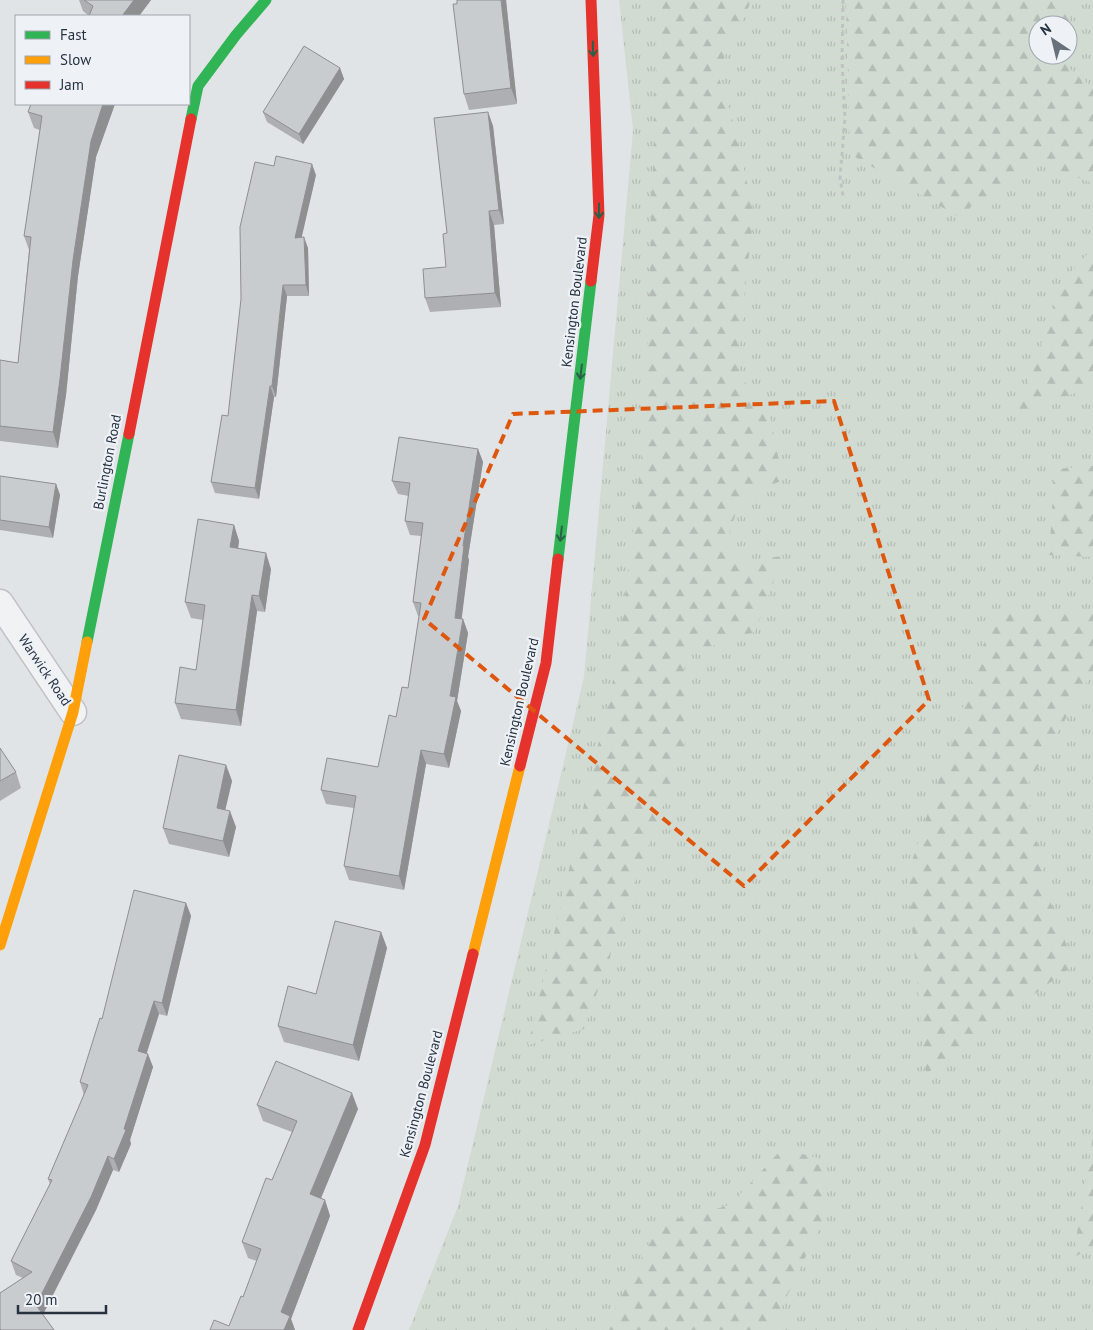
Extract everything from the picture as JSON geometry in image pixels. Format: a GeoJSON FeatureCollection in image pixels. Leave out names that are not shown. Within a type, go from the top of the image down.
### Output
{"type":"FeatureCollection","features":[{"type":"Feature","properties":{"kind":"street","name":"Burlington Road"},"geometry":{"type":"LineString","coordinates":[[0,946],[73,712],[198,86],[236,35],[266,0]]}},
{"type":"Feature","properties":{"kind":"street","name":"Kensington Boulevard"},"geometry":{"type":"LineString","coordinates":[[358,1330],[425,1145],[546,663],[600,215],[590,0]]}},
{"type":"Feature","properties":{"kind":"street","name":"Warwick Road"},"geometry":{"type":"LineString","coordinates":[[0,603],[73,712]]}},
{"type":"Feature","properties":{"kind":"path"},"geometry":{"type":"LineString","coordinates":[[843,0],[842,61],[845,118],[840,178],[843,196]]}},
{"type":"Feature","properties":{"kind":"highlighted area"},"geometry":{"type":"Polygon","coordinates":[[[834,401],[929,700],[744,886],[424,619],[513,414],[834,401]]]}},
{"type":"Feature","properties":{"kind":"green space"},"geometry":{"type":"Polygon","coordinates":[[[619,0],[1093,0],[1093,1330],[409,1330],[458,1206],[584,677],[633,130],[619,0]]]}},
{"type":"Feature","properties":{"kind":"green space"},"geometry":{"type":"Polygon","coordinates":[[[658,0],[750,0],[749,6],[717,72],[731,114],[754,212],[742,316],[738,374],[769,411],[783,480],[741,498],[726,543],[739,561],[783,556],[755,632],[683,655],[691,726],[584,1029],[528,1045],[618,659],[645,424],[658,0]]]}},
{"type":"Feature","properties":{"kind":"green space"},"geometry":{"type":"Polygon","coordinates":[[[846,0],[1069,0],[1069,15],[1028,15],[1028,65],[1069,65],[1069,68],[1093,88],[1093,183],[1037,163],[957,216],[850,154],[846,0]]]}},
{"type":"Feature","properties":{"kind":"green space"},"geometry":{"type":"Polygon","coordinates":[[[1093,248],[1093,387],[1017,413],[1063,281],[1093,248]]]}},
{"type":"Feature","properties":{"kind":"green space"},"geometry":{"type":"Polygon","coordinates":[[[1093,466],[1093,557],[1049,555],[1055,469],[1093,466]]]}},
{"type":"Feature","properties":{"kind":"green space"},"geometry":{"type":"Polygon","coordinates":[[[1093,609],[1093,671],[1026,788],[1047,893],[1074,965],[926,1074],[907,876],[995,610],[1093,609]]]}},
{"type":"Feature","properties":{"kind":"green space"},"geometry":{"type":"Polygon","coordinates":[[[1093,1137],[1093,1249],[1073,1257],[1093,1137]]]}},
{"type":"Feature","properties":{"kind":"green space"},"geometry":{"type":"Polygon","coordinates":[[[782,1149],[822,1159],[822,1222],[771,1330],[604,1330],[659,1224],[730,1205],[782,1149]]]}},
{"type":"Feature","properties":{"kind":"building"},"geometry":{"type":"Polygon","coordinates":[[[84,0],[134,0],[123,15],[89,15],[93,6],[84,0]]]}},
{"type":"Feature","properties":{"kind":"building"},"geometry":{"type":"Polygon","coordinates":[[[457,0],[501,0],[511,88],[464,94],[453,4],[457,4],[457,0]]]}},
{"type":"Feature","properties":{"kind":"building"},"geometry":{"type":"Polygon","coordinates":[[[304,46],[340,68],[299,134],[263,112],[304,46]]]}},
{"type":"Feature","properties":{"kind":"building"},"geometry":{"type":"Polygon","coordinates":[[[31,105],[103,105],[91,141],[73,260],[53,432],[0,426],[0,360],[18,363],[31,237],[24,236],[42,116],[28,112],[31,105]]]}},
{"type":"Feature","properties":{"kind":"building"},"geometry":{"type":"Polygon","coordinates":[[[488,112],[499,210],[489,211],[495,293],[425,298],[423,269],[446,267],[443,234],[447,233],[434,118],[488,112]]]}},
{"type":"Feature","properties":{"kind":"building"},"geometry":{"type":"Polygon","coordinates":[[[276,156],[312,164],[295,238],[304,237],[306,285],[283,285],[272,386],[270,386],[255,488],[211,482],[222,415],[228,416],[241,299],[240,227],[255,162],[274,166],[276,156]]]}},
{"type":"Feature","properties":{"kind":"building"},"geometry":{"type":"Polygon","coordinates":[[[399,437],[478,449],[463,546],[455,618],[463,619],[450,696],[456,697],[444,754],[421,750],[399,876],[344,866],[356,796],[321,790],[327,758],[378,767],[389,715],[396,717],[402,687],[408,688],[421,603],[413,602],[423,523],[405,521],[410,483],[392,481],[399,437]]]}},
{"type":"Feature","properties":{"kind":"building"},"geometry":{"type":"Polygon","coordinates":[[[0,476],[56,484],[49,527],[0,520],[0,476]]]}},
{"type":"Feature","properties":{"kind":"building"},"geometry":{"type":"Polygon","coordinates":[[[198,519],[234,525],[230,547],[266,553],[259,596],[252,595],[236,710],[175,703],[180,667],[196,670],[205,605],[185,602],[198,519]]]}},
{"type":"Feature","properties":{"kind":"building"},"geometry":{"type":"Polygon","coordinates":[[[0,748],[16,772],[0,781],[0,748]]]}},
{"type":"Feature","properties":{"kind":"building"},"geometry":{"type":"Polygon","coordinates":[[[179,755],[226,765],[217,808],[230,811],[223,841],[163,828],[179,755]]]}},
{"type":"Feature","properties":{"kind":"building"},"geometry":{"type":"Polygon","coordinates":[[[134,890],[186,903],[162,1003],[154,1001],[138,1051],[148,1054],[124,1129],[126,1130],[114,1159],[108,1156],[91,1197],[36,1305],[54,1330],[1,1330],[0,1293],[32,1272],[11,1261],[52,1180],[48,1179],[88,1085],[80,1082],[100,1018],[102,1019],[134,890]]]}},
{"type":"Feature","properties":{"kind":"building"},"geometry":{"type":"Polygon","coordinates":[[[335,921],[381,932],[353,1045],[278,1026],[288,986],[316,994],[335,921]]]}},
{"type":"Feature","properties":{"kind":"building"},"geometry":{"type":"Polygon","coordinates":[[[276,1061],[352,1093],[310,1194],[325,1200],[281,1312],[290,1316],[284,1330],[210,1330],[214,1320],[229,1326],[241,1296],[243,1297],[261,1249],[242,1242],[266,1178],[272,1180],[297,1121],[257,1105],[276,1061]]]}},
{"type":"Feature","properties":{"kind":"traffic: fast"},"geometry":{"type":"LineString","coordinates":[[191,119],[198,86],[236,35],[266,0]]}},
{"type":"Feature","properties":{"kind":"traffic: fast"},"geometry":{"type":"LineString","coordinates":[[558,559],[591,281]]}},
{"type":"Feature","properties":{"kind":"traffic: fast"},"geometry":{"type":"LineString","coordinates":[[87,642],[129,434]]}},
{"type":"Feature","properties":{"kind":"traffic: slow"},"geometry":{"type":"LineString","coordinates":[[0,945],[73,712],[87,642]]}},
{"type":"Feature","properties":{"kind":"traffic: slow"},"geometry":{"type":"LineString","coordinates":[[473,954],[520,766]]}},
{"type":"Feature","properties":{"kind":"traffic: jam"},"geometry":{"type":"LineString","coordinates":[[591,0],[599,215],[591,281]]}},
{"type":"Feature","properties":{"kind":"traffic: jam"},"geometry":{"type":"LineString","coordinates":[[129,434],[191,119]]}},
{"type":"Feature","properties":{"kind":"traffic: jam"},"geometry":{"type":"LineString","coordinates":[[520,766],[546,663],[558,559]]}},
{"type":"Feature","properties":{"kind":"traffic: jam"},"geometry":{"type":"LineString","coordinates":[[358,1330],[425,1145],[473,954]]}}]}
